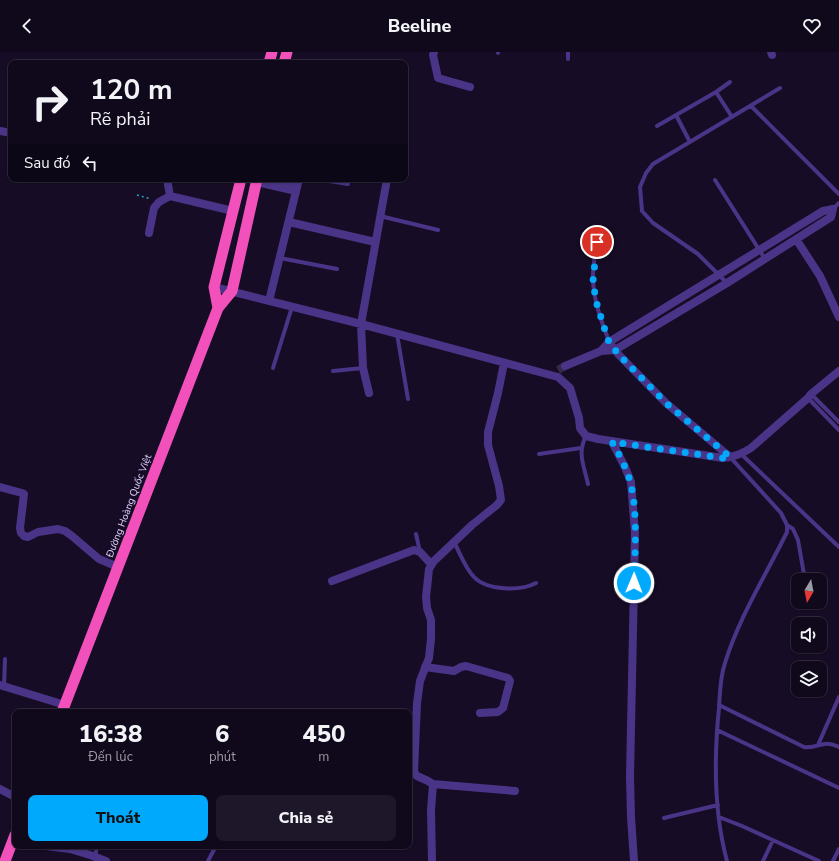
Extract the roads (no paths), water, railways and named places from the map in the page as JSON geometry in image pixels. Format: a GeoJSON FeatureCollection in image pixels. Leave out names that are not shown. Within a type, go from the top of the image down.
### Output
{"type":"FeatureCollection","features":[{"type":"Feature","properties":{"kind":"highway"},"geometry":{"type":"LineString","coordinates":[[218,308],[214,287],[240,182]]}},
{"type":"Feature","properties":{"kind":"highway","name":"Đường Hoàng Quốc Việt"},"geometry":{"type":"LineString","coordinates":[[64,708],[218,308],[232,291],[257,182]]}},
{"type":"Feature","properties":{"kind":"highway"},"geometry":{"type":"LineString","coordinates":[[5,861],[12,843]]}},
{"type":"Feature","properties":{"kind":"street"},"geometry":{"type":"LineString","coordinates":[[434,52],[433,56],[438,78],[470,87]]}},
{"type":"Feature","properties":{"kind":"street"},"geometry":{"type":"LineString","coordinates":[[168,182],[170,196]]}},
{"type":"Feature","properties":{"kind":"street"},"geometry":{"type":"LineString","coordinates":[[270,301],[298,184],[278,182]]}},
{"type":"Feature","properties":{"kind":"street"},"geometry":{"type":"LineString","coordinates":[[369,393],[363,368],[361,324],[386,182]]}},
{"type":"Feature","properties":{"kind":"street"},"geometry":{"type":"LineString","coordinates":[[149,233],[154,208],[159,202],[170,196],[233,211]]}},
{"type":"Feature","properties":{"kind":"street"},"geometry":{"type":"LineString","coordinates":[[549,375],[561,368],[598,352],[615,350],[727,283],[831,217],[836,206]]}},
{"type":"Feature","properties":{"kind":"street"},"geometry":{"type":"LineString","coordinates":[[598,352],[609,342],[823,211],[836,206]]}},
{"type":"Feature","properties":{"kind":"street"},"geometry":{"type":"LineString","coordinates":[[289,222],[375,242]]}},
{"type":"Feature","properties":{"kind":"street"},"geometry":{"type":"LineString","coordinates":[[796,239],[820,276],[839,317]]}},
{"type":"Feature","properties":{"kind":"street"},"geometry":{"type":"LineString","coordinates":[[214,287],[361,324],[558,377],[570,388],[579,418],[580,428],[586,436],[612,442],[723,458],[741,454],[750,448],[839,371]]}},
{"type":"Feature","properties":{"kind":"street"},"geometry":{"type":"LineString","coordinates":[[609,342],[666,403],[730,457]]}},
{"type":"Feature","properties":{"kind":"street"},"geometry":{"type":"LineString","coordinates":[[504,363],[488,432],[488,446],[501,494],[501,500],[431,564],[429,569],[426,597],[427,608],[431,620],[431,639],[429,658],[420,681],[417,703],[414,772],[417,776],[428,780],[432,784],[515,791]]}},
{"type":"Feature","properties":{"kind":"street"},"geometry":{"type":"LineString","coordinates":[[612,442],[625,467],[630,482],[635,533],[630,777],[634,861]]}},
{"type":"Feature","properties":{"kind":"street"},"geometry":{"type":"LineString","coordinates":[[0,487],[24,494],[20,528],[21,533],[24,536],[28,537],[38,532],[58,529],[72,536],[99,560],[118,567]]}},
{"type":"Feature","properties":{"kind":"street"},"geometry":{"type":"LineString","coordinates":[[332,581],[414,550],[420,552],[431,564]]}},
{"type":"Feature","properties":{"kind":"street"},"geometry":{"type":"LineString","coordinates":[[425,667],[454,671],[466,666],[508,678],[510,681],[503,708],[498,712],[480,713]]}},
{"type":"Feature","properties":{"kind":"street"},"geometry":{"type":"LineString","coordinates":[[2,686],[64,708]]}},
{"type":"Feature","properties":{"kind":"street"},"geometry":{"type":"LineString","coordinates":[[432,784],[432,861]]}},
{"type":"Feature","properties":{"kind":"street"},"geometry":{"type":"LineString","coordinates":[[0,789],[12,795]]}},
{"type":"Feature","properties":{"kind":"street"},"geometry":{"type":"LineString","coordinates":[[70,849],[106,861]]}},
{"type":"Feature","properties":{"kind":"lane"},"geometry":{"type":"LineString","coordinates":[[568,52],[568,59]]}},
{"type":"Feature","properties":{"kind":"lane"},"geometry":{"type":"LineString","coordinates":[[657,126],[716,92],[730,82]]}},
{"type":"Feature","properties":{"kind":"lane"},"geometry":{"type":"LineString","coordinates":[[727,283],[698,254],[653,223],[642,211],[640,187],[646,173],[653,164],[780,88]]}},
{"type":"Feature","properties":{"kind":"lane"},"geometry":{"type":"LineString","coordinates":[[716,92],[732,117]]}},
{"type":"Feature","properties":{"kind":"lane"},"geometry":{"type":"LineString","coordinates":[[751,106],[839,194]]}},
{"type":"Feature","properties":{"kind":"lane"},"geometry":{"type":"LineString","coordinates":[[676,115],[690,142]]}},
{"type":"Feature","properties":{"kind":"lane"},"geometry":{"type":"LineString","coordinates":[[715,180],[765,259]]}},
{"type":"Feature","properties":{"kind":"lane"},"geometry":{"type":"LineString","coordinates":[[336,182],[348,184]]}},
{"type":"Feature","properties":{"kind":"lane"},"geometry":{"type":"LineString","coordinates":[[380,216],[438,230]]}},
{"type":"Feature","properties":{"kind":"lane"},"geometry":{"type":"LineString","coordinates":[[598,229],[593,281],[596,301],[609,342]]}},
{"type":"Feature","properties":{"kind":"lane"},"geometry":{"type":"LineString","coordinates":[[280,258],[337,269]]}},
{"type":"Feature","properties":{"kind":"lane"},"geometry":{"type":"LineString","coordinates":[[273,368],[292,307]]}},
{"type":"Feature","properties":{"kind":"lane"},"geometry":{"type":"LineString","coordinates":[[397,334],[408,399]]}},
{"type":"Feature","properties":{"kind":"lane"},"geometry":{"type":"LineString","coordinates":[[332,371],[363,368]]}},
{"type":"Feature","properties":{"kind":"lane"},"geometry":{"type":"LineString","coordinates":[[809,396],[839,422]]}},
{"type":"Feature","properties":{"kind":"lane"},"geometry":{"type":"LineString","coordinates":[[809,396],[839,430]]}},
{"type":"Feature","properties":{"kind":"lane"},"geometry":{"type":"LineString","coordinates":[[586,436],[581,448],[581,454],[588,484]]}},
{"type":"Feature","properties":{"kind":"lane"},"geometry":{"type":"LineString","coordinates":[[539,454],[581,448]]}},
{"type":"Feature","properties":{"kind":"lane"},"geometry":{"type":"LineString","coordinates":[[741,454],[839,547]]}},
{"type":"Feature","properties":{"kind":"lane"},"geometry":{"type":"LineString","coordinates":[[727,861],[721,839],[715,746],[724,664],[736,632],[787,532],[787,526],[781,513],[730,457]]}},
{"type":"Feature","properties":{"kind":"lane"},"geometry":{"type":"LineString","coordinates":[[787,526],[793,529],[798,540],[804,573]]}},
{"type":"Feature","properties":{"kind":"lane"},"geometry":{"type":"LineString","coordinates":[[416,534],[420,552]]}},
{"type":"Feature","properties":{"kind":"lane"},"geometry":{"type":"LineString","coordinates":[[454,542],[474,577],[481,582],[491,586],[505,588],[529,587],[536,583]]}},
{"type":"Feature","properties":{"kind":"lane"},"geometry":{"type":"LineString","coordinates":[[2,686],[5,659]]}},
{"type":"Feature","properties":{"kind":"lane"},"geometry":{"type":"LineString","coordinates":[[818,745],[839,697]]}},
{"type":"Feature","properties":{"kind":"lane"},"geometry":{"type":"LineString","coordinates":[[719,705],[804,747],[811,748],[823,743],[839,747]]}},
{"type":"Feature","properties":{"kind":"lane"},"geometry":{"type":"LineString","coordinates":[[717,730],[839,788]]}},
{"type":"Feature","properties":{"kind":"lane"},"geometry":{"type":"LineString","coordinates":[[664,818],[718,805]]}},
{"type":"Feature","properties":{"kind":"lane"},"geometry":{"type":"LineString","coordinates":[[719,817],[819,861]]}},
{"type":"Feature","properties":{"kind":"lane"},"geometry":{"type":"LineString","coordinates":[[763,861],[773,840]]}},
{"type":"Feature","properties":{"kind":"lane"},"geometry":{"type":"LineString","coordinates":[[833,861],[839,848]]}},
{"type":"Feature","properties":{"kind":"lane"},"geometry":{"type":"LineString","coordinates":[[95,857],[96,849]]}},
{"type":"Feature","properties":{"kind":"lane"},"geometry":{"type":"LineString","coordinates":[[208,861],[214,849]]}},
{"type":"Feature","properties":{"kind":"tunnel"},"geometry":{"type":"LineString","coordinates":[[558,370],[565,366]]}}]}
